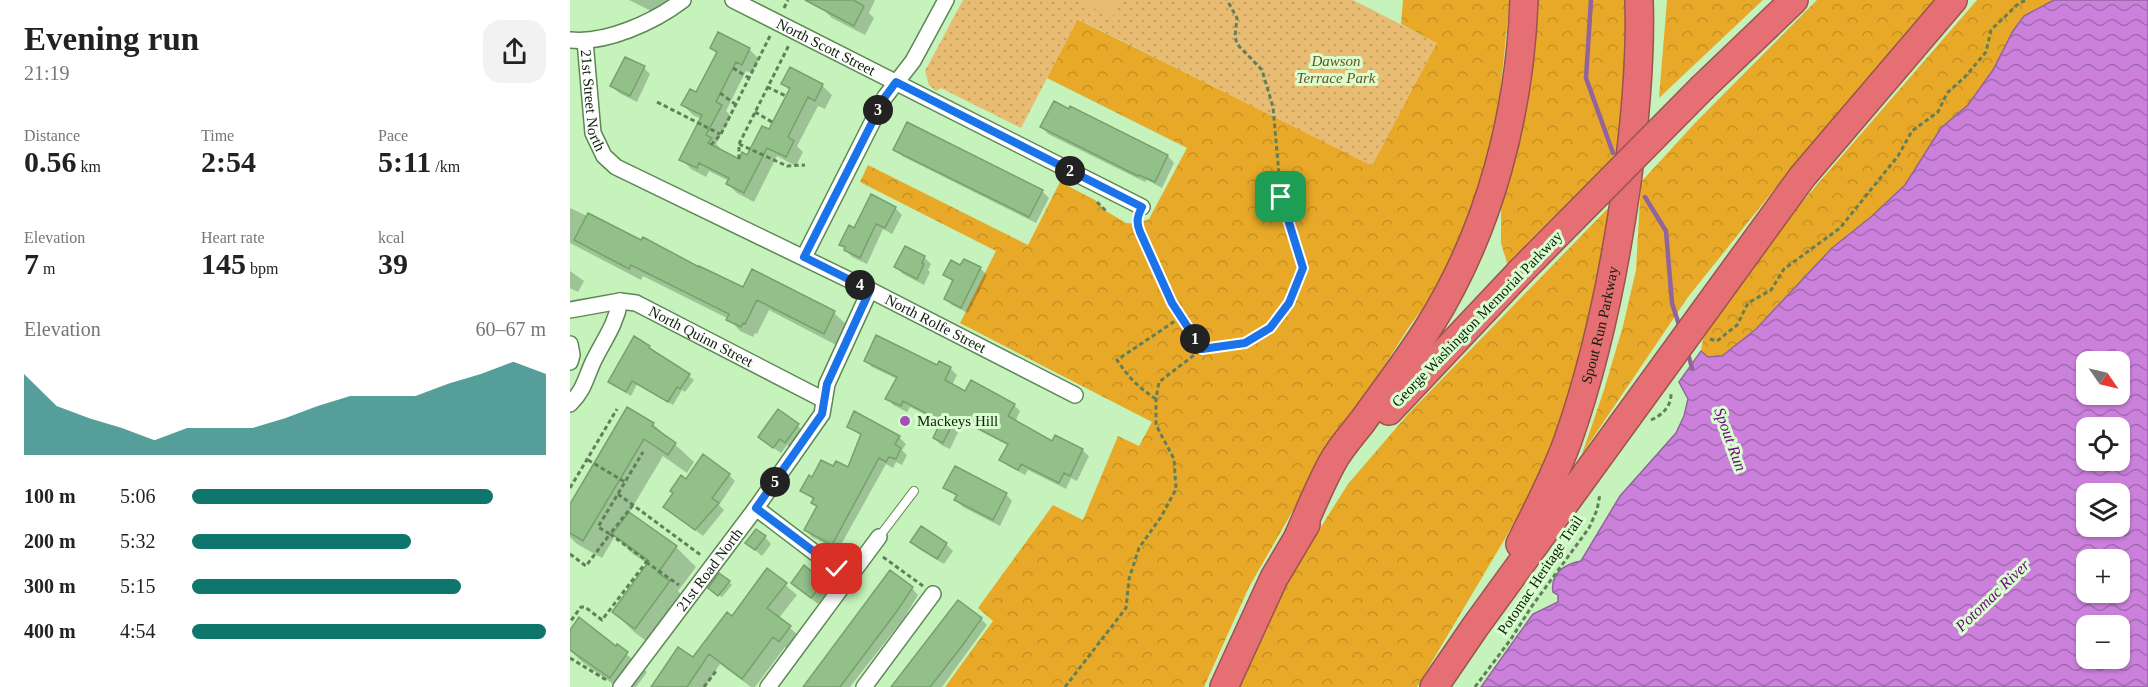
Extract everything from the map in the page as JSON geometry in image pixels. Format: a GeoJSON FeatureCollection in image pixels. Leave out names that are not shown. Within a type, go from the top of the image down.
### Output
{"type":"FeatureCollection","features":[{"type":"Feature","properties":{"kind":"highway"},"geometry":{"type":"LineString","coordinates":[[1298,537],[1333,461],[1431,325],[1470,248],[1506,138],[1518,70],[1524,0]]}},
{"type":"Feature","properties":{"kind":"highway","name":"Spout Run Parkway"},"geometry":{"type":"LineString","coordinates":[[1475,627],[1554,475],[1568,441],[1593,356],[1618,239],[1633,138],[1638,67],[1639,0]]}},
{"type":"Feature","properties":{"kind":"highway","name":"George Washington Memorial Parkway"},"geometry":{"type":"LineString","coordinates":[[1224,687],[1265,597],[1298,537],[1342,469],[1390,409],[1520,272],[1703,87],[1794,0]]}},
{"type":"Feature","properties":{"kind":"highway"},"geometry":{"type":"LineString","coordinates":[[1434,687],[1475,627],[1702,329],[1802,177],[1953,0]]}},
{"type":"Feature","properties":{"kind":"street"},"geometry":{"type":"LineString","coordinates":[[577,40],[639,27],[683,0]]}},
{"type":"Feature","properties":{"kind":"street","name":"North Scott Street"},"geometry":{"type":"LineString","coordinates":[[733,0],[1142,207]]}},
{"type":"Feature","properties":{"kind":"street"},"geometry":{"type":"LineString","coordinates":[[804,257],[885,97],[913,61],[946,0]]}},
{"type":"Feature","properties":{"kind":"street","name":"21st Street North"},"geometry":{"type":"LineString","coordinates":[[577,40],[593,133],[604,156]]}},
{"type":"Feature","properties":{"kind":"street","name":"North Rolfe Street"},"geometry":{"type":"LineString","coordinates":[[604,156],[624,171],[804,257],[1075,395]]}},
{"type":"Feature","properties":{"kind":"street","name":"21st Road North"},"geometry":{"type":"LineString","coordinates":[[616,685],[756,508],[822,414],[827,384],[870,290]]}},
{"type":"Feature","properties":{"kind":"street"},"geometry":{"type":"LineString","coordinates":[[570,404],[580,394],[593,362],[617,318],[620,301]]}},
{"type":"Feature","properties":{"kind":"street","name":"North Quinn Street"},"geometry":{"type":"LineString","coordinates":[[570,310],[620,301],[636,303],[825,400]]}},
{"type":"Feature","properties":{"kind":"street"},"geometry":{"type":"LineString","coordinates":[[570,344],[570,362]]}},
{"type":"Feature","properties":{"kind":"street"},"geometry":{"type":"LineString","coordinates":[[756,508],[848,578]]}},
{"type":"Feature","properties":{"kind":"street"},"geometry":{"type":"LineString","coordinates":[[768,687],[879,537]]}},
{"type":"Feature","properties":{"kind":"street"},"geometry":{"type":"LineString","coordinates":[[864,687],[933,594]]}},
{"type":"Feature","properties":{"kind":"lane"},"geometry":{"type":"LineString","coordinates":[[879,537],[914,491]]}},
{"type":"Feature","properties":{"kind":"path"},"geometry":{"type":"LineString","coordinates":[[784,8],[788,0]]}},
{"type":"Feature","properties":{"kind":"path"},"geometry":{"type":"LineString","coordinates":[[1065,687],[1126,608],[1129,579],[1139,548],[1161,517],[1176,489],[1174,459],[1156,425],[1156,399],[1159,382],[1202,349],[1245,343],[1270,328],[1289,303],[1303,268],[1281,197],[1273,107],[1262,70],[1237,44],[1235,36],[1237,18],[1227,0]]}},
{"type":"Feature","properties":{"kind":"path"},"geometry":{"type":"LineString","coordinates":[[1702,329],[1709,338],[1718,341],[1737,325],[1748,303],[1771,290],[1784,269],[1840,228],[1898,156],[1912,131],[1938,112],[1947,93],[1964,78],[1986,52],[1991,30],[2019,3],[2027,0]]}},
{"type":"Feature","properties":{"kind":"path"},"geometry":{"type":"LineString","coordinates":[[711,145],[721,134],[770,36]]}},
{"type":"Feature","properties":{"kind":"path"},"geometry":{"type":"LineString","coordinates":[[739,159],[739,144],[789,45]]}},
{"type":"Feature","properties":{"kind":"path"},"geometry":{"type":"LineString","coordinates":[[733,68],[749,78]]}},
{"type":"Feature","properties":{"kind":"path"},"geometry":{"type":"LineString","coordinates":[[767,87],[786,96]]}},
{"type":"Feature","properties":{"kind":"path"},"geometry":{"type":"LineString","coordinates":[[720,93],[735,104]]}},
{"type":"Feature","properties":{"kind":"path"},"geometry":{"type":"LineString","coordinates":[[657,102],[721,134]]}},
{"type":"Feature","properties":{"kind":"path"},"geometry":{"type":"LineString","coordinates":[[755,112],[772,123]]}},
{"type":"Feature","properties":{"kind":"path"},"geometry":{"type":"LineString","coordinates":[[739,144],[787,166],[805,165]]}},
{"type":"Feature","properties":{"kind":"path"},"geometry":{"type":"LineString","coordinates":[[1095,200],[1106,211]]}},
{"type":"Feature","properties":{"kind":"path"},"geometry":{"type":"LineString","coordinates":[[1142,207],[1137,217],[1137,224],[1172,303],[1202,349]]}},
{"type":"Feature","properties":{"kind":"path"},"geometry":{"type":"LineString","coordinates":[[1156,399],[1137,387],[1117,360],[1181,317]]}},
{"type":"Feature","properties":{"kind":"path"},"geometry":{"type":"LineString","coordinates":[[1646,423],[1662,415],[1671,400],[1662,384]]}},
{"type":"Feature","properties":{"kind":"path"},"geometry":{"type":"LineString","coordinates":[[570,488],[617,409]]}},
{"type":"Feature","properties":{"kind":"path"},"geometry":{"type":"LineString","coordinates":[[643,452],[598,527],[680,586]]}},
{"type":"Feature","properties":{"kind":"path"},"geometry":{"type":"LineString","coordinates":[[587,459],[625,482]]}},
{"type":"Feature","properties":{"kind":"path","name":"Potomac Heritage Trail"},"geometry":{"type":"LineString","coordinates":[[1475,687],[1589,528],[1597,510],[1599,495],[1605,486]]}},
{"type":"Feature","properties":{"kind":"path"},"geometry":{"type":"LineString","coordinates":[[618,494],[702,556]]}},
{"type":"Feature","properties":{"kind":"path"},"geometry":{"type":"LineString","coordinates":[[570,554],[586,566],[633,505]]}},
{"type":"Feature","properties":{"kind":"path"},"geometry":{"type":"LineString","coordinates":[[884,557],[933,594]]}},
{"type":"Feature","properties":{"kind":"path"},"geometry":{"type":"LineString","coordinates":[[570,622],[572,616],[581,607],[585,607],[602,620],[646,562]]}},
{"type":"Feature","properties":{"kind":"path"},"geometry":{"type":"LineString","coordinates":[[570,658],[616,685]]}},
{"type":"Feature","properties":{"kind":"path"},"geometry":{"type":"LineString","coordinates":[[704,687],[716,671]]}},
{"type":"Feature","properties":{"kind":"green space","name":"Dawson Terrace Park"},"geometry":{"type":"Polygon","coordinates":[[[963,0],[1353,0],[1437,43],[1372,166],[1078,19],[1021,128],[941,88],[936,91],[929,85],[925,71],[963,0]]]}},
{"type":"Feature","properties":{"kind":"green space"},"geometry":{"type":"Polygon","coordinates":[[[1079,0],[1122,0],[1112,18],[1079,0]]]}},
{"type":"Feature","properties":{"kind":"green space"},"geometry":{"type":"Polygon","coordinates":[[[1403,0],[1510,0],[1498,111],[1488,163],[1452,268],[1409,327],[1303,493],[1249,587],[1204,687],[945,687],[993,621],[978,608],[1053,505],[1083,520],[1118,436],[1139,446],[1152,422],[960,323],[996,251],[860,182],[868,165],[1028,245],[1060,182],[1095,200],[1106,211],[1126,223],[1137,224],[1149,219],[1187,148],[1047,78],[1077,19],[1372,165],[1436,43],[1401,24],[1403,0]]]}},
{"type":"Feature","properties":{"kind":"green space"},"geometry":{"type":"Polygon","coordinates":[[[1531,0],[1628,0],[1623,150],[1508,266],[1501,243],[1501,210],[1514,153],[1531,0]]]}},
{"type":"Feature","properties":{"kind":"green space"},"geometry":{"type":"Polygon","coordinates":[[[1667,0],[1763,0],[1659,98],[1667,0]]]}},
{"type":"Feature","properties":{"kind":"green space"},"geometry":{"type":"Polygon","coordinates":[[[1817,0],[1935,0],[1773,191],[1688,297],[1582,454],[1623,326],[1636,270],[1641,182],[1695,123],[1817,0]]]}},
{"type":"Feature","properties":{"kind":"green space"},"geometry":{"type":"Polygon","coordinates":[[[1977,0],[2054,0],[2024,17],[2013,31],[1993,70],[1968,105],[1941,128],[1905,185],[1871,217],[1832,248],[1756,328],[1722,356],[1708,357],[1701,351],[1703,339],[1728,298],[1782,225],[1977,0]]]}},
{"type":"Feature","properties":{"kind":"green space"},"geometry":{"type":"Polygon","coordinates":[[[1616,200],[1595,314],[1565,413],[1535,488],[1417,687],[1235,687],[1262,626],[1295,568],[1348,484],[1409,413],[1616,200]]]}},
{"type":"Feature","properties":{"kind":"water","name":"Potomac River"},"geometry":{"type":"Polygon","coordinates":[[[2054,0],[2148,0],[2148,687],[1481,687],[1533,614],[1558,602],[1558,595],[1553,592],[1556,575],[1569,564],[1581,561],[1620,496],[1676,433],[1684,416],[1688,399],[1679,382],[1701,351],[1708,357],[1722,356],[1756,329],[1832,248],[1871,217],[1905,185],[1941,128],[1968,105],[1993,70],[2013,31],[2024,16],[2054,0]]]}},
{"type":"Feature","properties":{"kind":"building"},"geometry":{"type":"Polygon","coordinates":[[[805,0],[853,0],[864,6],[854,26],[805,0]]]}},
{"type":"Feature","properties":{"kind":"building"},"geometry":{"type":"Polygon","coordinates":[[[718,32],[750,48],[742,65],[736,62],[716,102],[722,105],[706,135],[712,138],[708,143],[739,159],[742,152],[747,155],[762,126],[769,129],[790,88],[781,84],[790,67],[823,84],[815,101],[808,97],[788,137],[794,141],[786,157],[767,148],[744,193],[726,184],[729,178],[699,163],[697,168],[679,160],[702,115],[681,105],[690,89],[696,92],[717,52],[710,48],[718,32]]]}},
{"type":"Feature","properties":{"kind":"building"},"geometry":{"type":"Polygon","coordinates":[[[625,57],[645,66],[630,96],[610,86],[625,57]]]}},
{"type":"Feature","properties":{"kind":"building"},"geometry":{"type":"Polygon","coordinates":[[[1054,101],[1069,109],[1070,106],[1168,155],[1155,182],[1138,176],[1040,127],[1054,101]]]}},
{"type":"Feature","properties":{"kind":"building"},"geometry":{"type":"Polygon","coordinates":[[[907,122],[1043,190],[1029,217],[893,150],[907,122]]]}},
{"type":"Feature","properties":{"kind":"building"},"geometry":{"type":"Polygon","coordinates":[[[871,194],[896,207],[885,228],[876,224],[860,258],[839,245],[849,225],[854,228],[871,194]]]}},
{"type":"Feature","properties":{"kind":"building"},"geometry":{"type":"Polygon","coordinates":[[[588,213],[641,240],[643,237],[743,287],[752,269],[835,311],[824,334],[757,300],[745,324],[743,323],[741,327],[726,320],[729,314],[631,265],[629,269],[574,240],[588,213]]]}},
{"type":"Feature","properties":{"kind":"building"},"geometry":{"type":"Polygon","coordinates":[[[905,246],[925,256],[917,279],[894,267],[905,246]]]}},
{"type":"Feature","properties":{"kind":"building"},"geometry":{"type":"Polygon","coordinates":[[[964,259],[981,267],[961,308],[944,299],[953,280],[943,275],[951,260],[960,265],[964,259]]]}},
{"type":"Feature","properties":{"kind":"building"},"geometry":{"type":"Polygon","coordinates":[[[876,335],[937,365],[939,361],[951,367],[945,380],[965,391],[971,380],[1015,404],[1008,416],[1052,441],[1055,435],[1083,449],[1070,476],[1064,473],[1059,483],[1021,464],[1018,470],[999,460],[1008,444],[956,417],[943,443],[933,438],[941,421],[903,401],[901,406],[885,399],[897,377],[864,361],[876,335]]]}},
{"type":"Feature","properties":{"kind":"building"},"geometry":{"type":"Polygon","coordinates":[[[634,336],[690,374],[680,389],[677,387],[668,402],[632,381],[626,392],[608,382],[634,336]]]}},
{"type":"Feature","properties":{"kind":"building"},"geometry":{"type":"Polygon","coordinates":[[[627,407],[654,423],[652,426],[676,443],[668,455],[644,439],[583,541],[570,533],[570,504],[627,407]]]}},
{"type":"Feature","properties":{"kind":"building"},"geometry":{"type":"Polygon","coordinates":[[[778,409],[799,424],[785,443],[780,439],[773,448],[758,437],[778,409]]]}},
{"type":"Feature","properties":{"kind":"building"},"geometry":{"type":"Polygon","coordinates":[[[854,411],[900,436],[895,444],[901,448],[896,459],[889,457],[886,462],[879,458],[832,545],[804,530],[817,506],[811,503],[814,498],[800,491],[809,475],[812,477],[821,460],[833,466],[836,461],[848,467],[861,434],[847,427],[854,411]]]}},
{"type":"Feature","properties":{"kind":"building"},"geometry":{"type":"Polygon","coordinates":[[[703,454],[730,474],[712,498],[719,503],[695,530],[663,507],[673,493],[670,491],[681,475],[686,479],[703,454]]]}},
{"type":"Feature","properties":{"kind":"building"},"geometry":{"type":"Polygon","coordinates":[[[955,466],[1007,493],[993,520],[954,500],[957,495],[943,488],[955,466]]]}},
{"type":"Feature","properties":{"kind":"building"},"geometry":{"type":"Polygon","coordinates":[[[629,512],[677,546],[658,573],[670,581],[635,629],[612,612],[649,561],[612,534],[629,512]]]}},
{"type":"Feature","properties":{"kind":"building"},"geometry":{"type":"Polygon","coordinates":[[[921,526],[947,543],[937,559],[910,542],[921,526]]]}},
{"type":"Feature","properties":{"kind":"building"},"geometry":{"type":"Polygon","coordinates":[[[756,529],[766,536],[755,550],[745,543],[756,529]]]}},
{"type":"Feature","properties":{"kind":"building"},"geometry":{"type":"Polygon","coordinates":[[[804,565],[822,584],[811,598],[791,583],[804,565]]]}},
{"type":"Feature","properties":{"kind":"building"},"geometry":{"type":"Polygon","coordinates":[[[767,568],[787,583],[767,608],[791,626],[779,642],[773,637],[742,679],[709,654],[687,687],[651,687],[678,647],[693,657],[727,612],[732,616],[767,568]]]}},
{"type":"Feature","properties":{"kind":"building"},"geometry":{"type":"Polygon","coordinates":[[[890,570],[913,587],[897,611],[840,687],[803,687],[890,570]]]}},
{"type":"Feature","properties":{"kind":"building"},"geometry":{"type":"Polygon","coordinates":[[[719,573],[730,581],[718,596],[708,588],[719,573]]]}},
{"type":"Feature","properties":{"kind":"building"},"geometry":{"type":"Polygon","coordinates":[[[958,600],[982,618],[962,646],[930,687],[891,687],[958,600]]]}},
{"type":"Feature","properties":{"kind":"building"},"geometry":{"type":"Polygon","coordinates":[[[579,617],[616,646],[617,644],[628,652],[610,678],[570,650],[570,630],[579,617]]]}},
{"type":"Feature","properties":{"kind":"waterway","name":"Spout Run"},"geometry":{"type":"LineString","coordinates":[[1591,0],[1586,78],[1613,153]]}},
{"type":"Feature","properties":{"kind":"waterway","name":"Spout Run"},"geometry":{"type":"LineString","coordinates":[[1645,197],[1666,231],[1672,303],[1680,328]]}},
{"type":"Feature","properties":{"kind":"waterway","name":"Spout Run"},"geometry":{"type":"LineString","coordinates":[[1687,350],[1692,368]]}},
{"type":"Feature","properties":{"kind":"place","name":"Mackeys Hill"},"geometry":{"type":"Point","coordinates":[905,421]}},
{"type":"Feature","properties":{"kind":"route"},"geometry":{"type":"LineString","coordinates":[[837,569],[756,508],[822,414],[827,384],[870,290],[804,257],[885,97],[896,82],[1142,207],[1137,217],[1140,232],[1172,303],[1202,349],[1245,343],[1270,328],[1289,303],[1303,268],[1281,197]]}}]}
